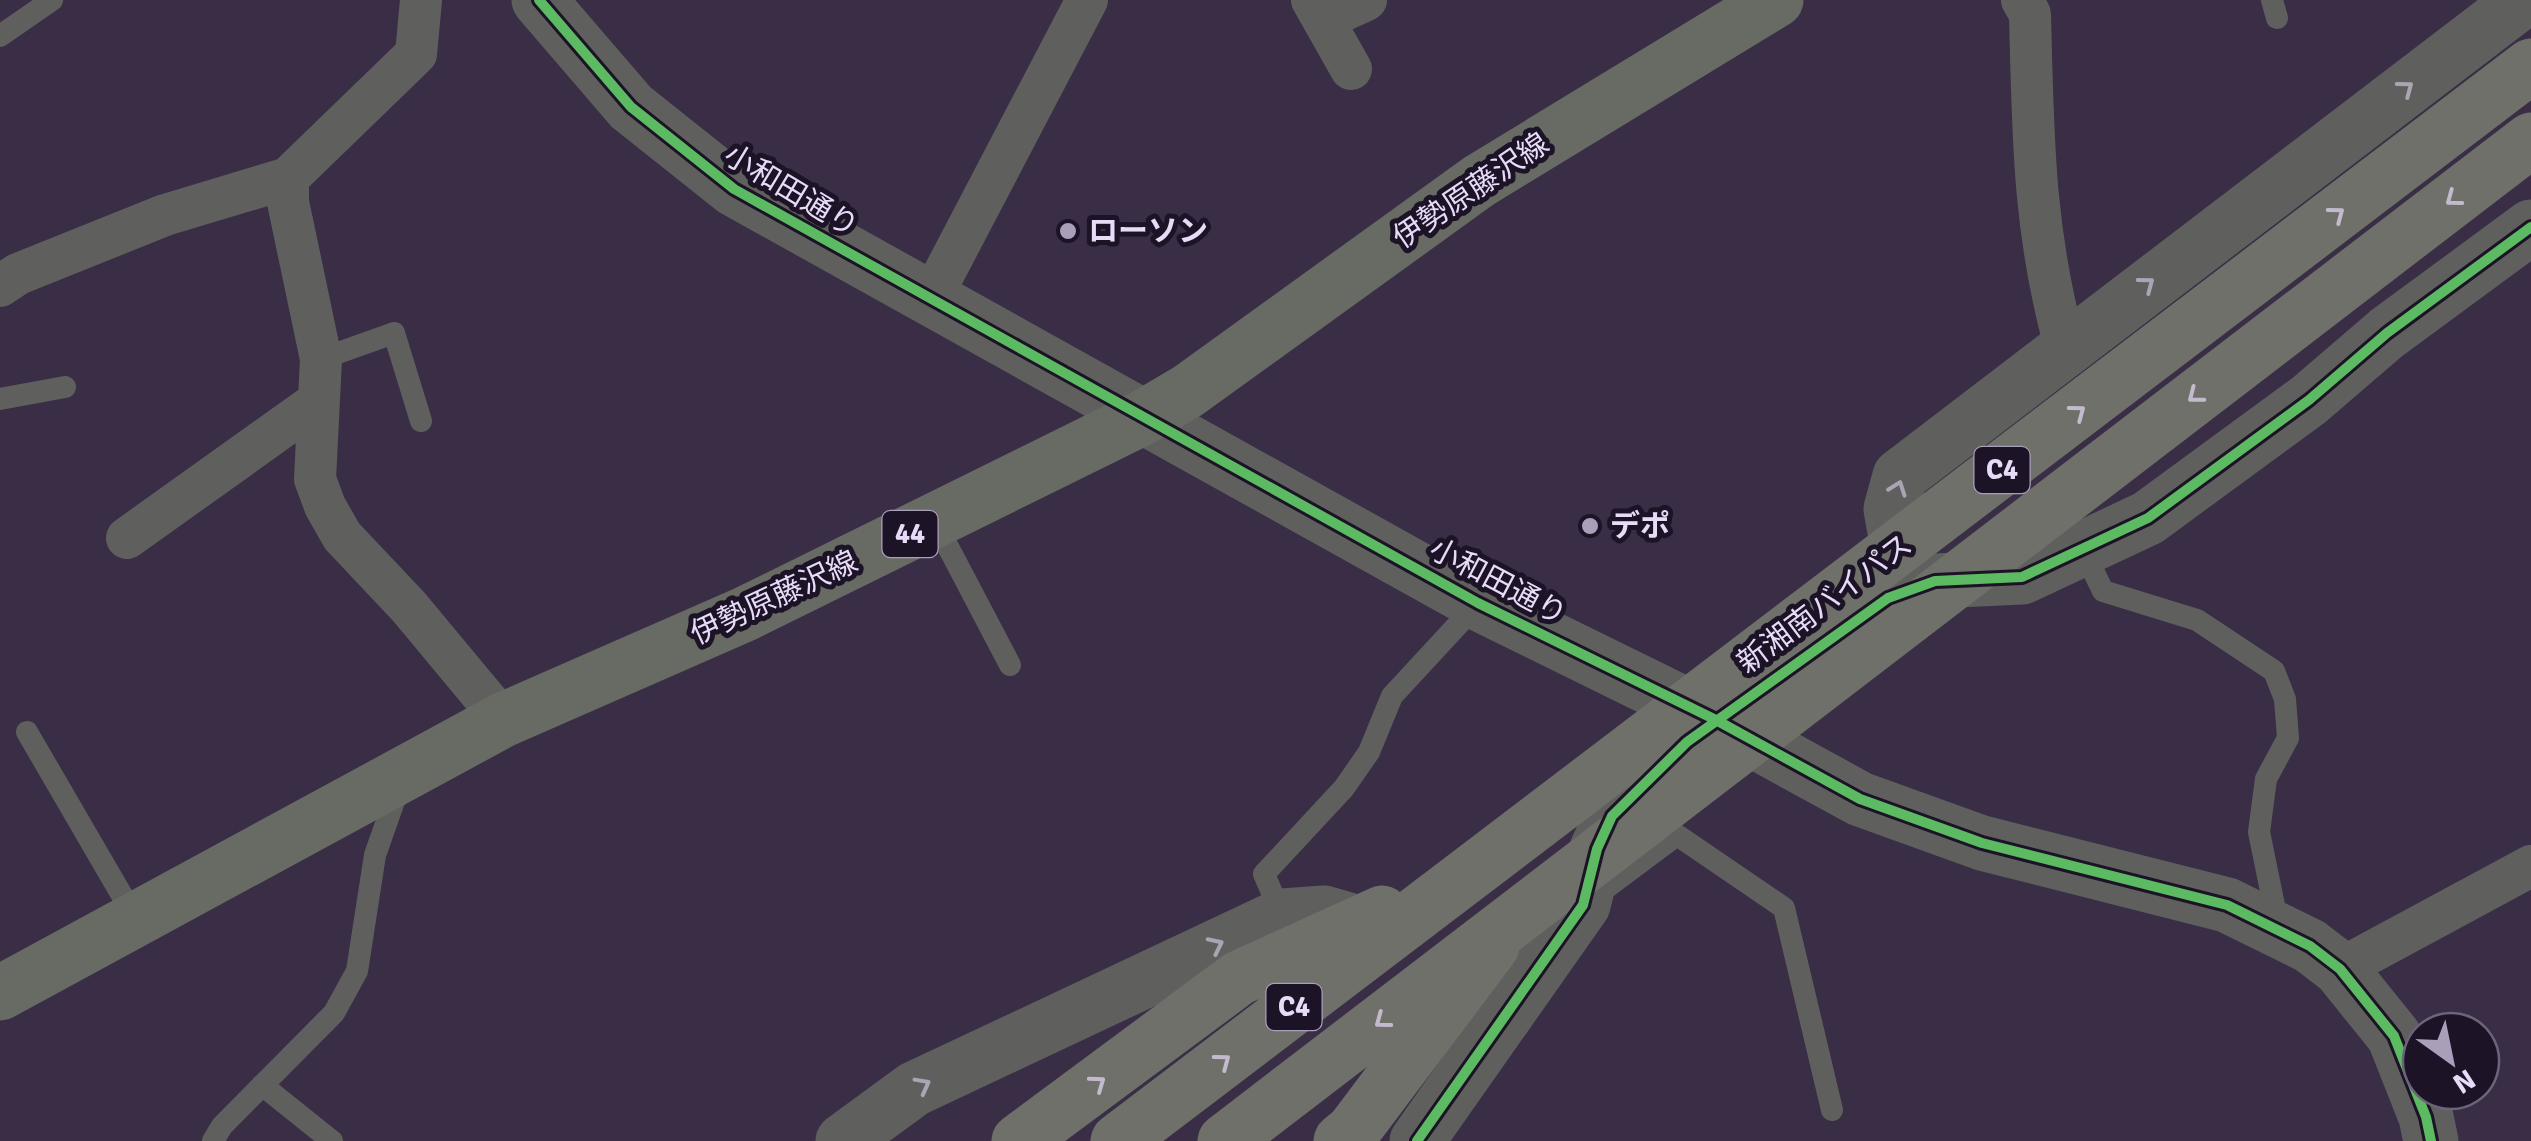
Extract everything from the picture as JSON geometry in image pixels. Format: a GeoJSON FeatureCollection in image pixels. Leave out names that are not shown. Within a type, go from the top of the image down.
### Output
{"type":"FeatureCollection","features":[{"type":"Feature","properties":{"kind":"highway","name":"新湘南バイパス"},"geometry":{"type":"LineString","coordinates":[[1118,1141],[2531,66]]}},
{"type":"Feature","properties":{"kind":"highway","name":"新湘南バイパス"},"geometry":{"type":"LineString","coordinates":[[1226,1141],[2531,140]]}},
{"type":"Feature","properties":{"kind":"highway"},"geometry":{"type":"LineString","coordinates":[[1020,1141],[1239,978],[1471,873]]}},
{"type":"Feature","properties":{"kind":"highway"},"geometry":{"type":"LineString","coordinates":[[1340,1141],[1353,1131],[1509,924]]}},
{"type":"Feature","properties":{"kind":"main road","name":"伊勢原藤沢線"},"geometry":{"type":"LineString","coordinates":[[0,993],[134,916],[503,720],[745,614],[1144,417],[1188,391],[1479,180],[1776,0]]}},
{"type":"Feature","properties":{"kind":"street"},"geometry":{"type":"LineString","coordinates":[[0,286],[18,274],[165,214],[288,178],[416,54],[421,0]]}},
{"type":"Feature","properties":{"kind":"street","name":"小和田通り"},"geometry":{"type":"LineString","coordinates":[[539,0],[631,107],[678,148],[790,224],[1478,603],[1716,720],[1878,806],[1982,843],[2227,906],[2278,928],[2340,969],[2394,1036],[2426,1117],[2430,1141]]}},
{"type":"Feature","properties":{"kind":"street"},"geometry":{"type":"LineString","coordinates":[[930,300],[1087,0]]}},
{"type":"Feature","properties":{"kind":"street"},"geometry":{"type":"LineString","coordinates":[[1351,69],[1318,10],[1366,0]]}},
{"type":"Feature","properties":{"kind":"street"},"geometry":{"type":"LineString","coordinates":[[2022,0],[2030,14],[2035,199],[2048,283],[2044,362],[1998,457],[2019,504],[2048,539],[2084,550]]}},
{"type":"Feature","properties":{"kind":"street"},"geometry":{"type":"LineString","coordinates":[[1888,598],[1898,583],[1900,566],[1891,509],[1900,476],[2044,362],[2523,0]]}},
{"type":"Feature","properties":{"kind":"street"},"geometry":{"type":"LineString","coordinates":[[288,178],[288,202],[320,359],[315,478],[342,536],[409,607],[503,720]]}},
{"type":"Feature","properties":{"kind":"street"},"geometry":{"type":"LineString","coordinates":[[843,1141],[914,1089],[1282,916],[1324,913],[1387,932],[1416,929],[1437,920],[1672,756],[1716,720],[1888,598],[1935,581],[2022,576],[2148,518],[2531,227]]}},
{"type":"Feature","properties":{"kind":"street"},"geometry":{"type":"LineString","coordinates":[[127,538],[316,403]]}},
{"type":"Feature","properties":{"kind":"street"},"geometry":{"type":"LineString","coordinates":[[1417,1141],[1583,906],[1597,849],[1612,816],[1672,756]]}},
{"type":"Feature","properties":{"kind":"street"},"geometry":{"type":"LineString","coordinates":[[1536,853],[1564,856],[1574,865],[1583,906]]}},
{"type":"Feature","properties":{"kind":"street"},"geometry":{"type":"LineString","coordinates":[[2340,969],[2531,866]]}},
{"type":"Feature","properties":{"kind":"lane"},"geometry":{"type":"LineString","coordinates":[[0,36],[52,0]]}},
{"type":"Feature","properties":{"kind":"lane"},"geometry":{"type":"LineString","coordinates":[[320,359],[394,333],[422,421]]}},
{"type":"Feature","properties":{"kind":"lane"},"geometry":{"type":"LineString","coordinates":[[0,400],[64,387]]}},
{"type":"Feature","properties":{"kind":"lane"},"geometry":{"type":"LineString","coordinates":[[934,522],[1010,665]]}},
{"type":"Feature","properties":{"kind":"lane"},"geometry":{"type":"LineString","coordinates":[[2084,550],[2102,591],[2196,620],[2274,671],[2285,699],[2288,738],[2266,780],[2259,832],[2278,928]]}},
{"type":"Feature","properties":{"kind":"lane"},"geometry":{"type":"LineString","coordinates":[[1282,916],[1264,874],[1344,788],[1369,752],[1392,696],[1478,603]]}},
{"type":"Feature","properties":{"kind":"lane"},"geometry":{"type":"LineString","coordinates":[[27,732],[134,916]]}},
{"type":"Feature","properties":{"kind":"lane"},"geometry":{"type":"LineString","coordinates":[[213,1141],[222,1126],[334,1012],[357,971],[375,855],[403,771]]}},
{"type":"Feature","properties":{"kind":"lane"},"geometry":{"type":"LineString","coordinates":[[1583,906],[1677,835],[1784,908],[1832,1110]]}},
{"type":"Feature","properties":{"kind":"lane"},"geometry":{"type":"LineString","coordinates":[[262,1086],[332,1141]]}},
{"type":"Feature","properties":{"kind":"cycle path"},"geometry":{"type":"LineString","coordinates":[[539,0],[631,107],[734,189],[1478,603],[1716,720],[1860,799],[1982,843],[2227,905],[2310,946],[2340,969],[2394,1036],[2426,1117],[2431,1141]]}},
{"type":"Feature","properties":{"kind":"cycle path"},"geometry":{"type":"LineString","coordinates":[[1417,1141],[1583,905],[1597,849],[1612,816],[1687,742],[1888,598],[1935,581],[2022,577],[2148,518],[2309,400],[2387,333],[2531,227]]}},
{"type":"Feature","properties":{"kind":"place","name":"ローソン"},"geometry":{"type":"Point","coordinates":[1068,231]}},
{"type":"Feature","properties":{"kind":"place","name":"デポ"},"geometry":{"type":"Point","coordinates":[1590,526]}}]}
